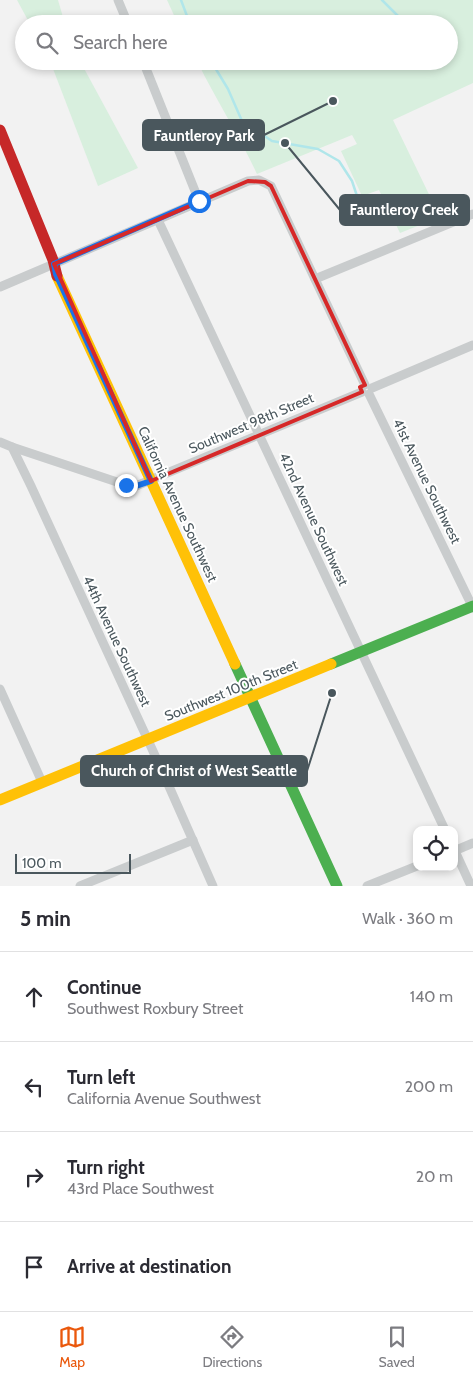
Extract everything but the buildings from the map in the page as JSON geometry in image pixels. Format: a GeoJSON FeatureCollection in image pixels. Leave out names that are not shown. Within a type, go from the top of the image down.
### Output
{"type":"FeatureCollection","features":[{"type":"Feature","properties":{"kind":"street"},"geometry":{"type":"LineString","coordinates":[[118,0],[124,15]]}},
{"type":"Feature","properties":{"kind":"street"},"geometry":{"type":"LineString","coordinates":[[0,287],[199,201],[147,70]]}},
{"type":"Feature","properties":{"kind":"street","name":"California Avenue Southwest"},"geometry":{"type":"LineString","coordinates":[[0,130],[60,283],[338,886]]}},
{"type":"Feature","properties":{"kind":"street","name":"41st Avenue Southwest"},"geometry":{"type":"LineString","coordinates":[[199,201],[248,181],[259,180],[271,186],[367,390],[473,607]]}},
{"type":"Feature","properties":{"kind":"street"},"geometry":{"type":"LineString","coordinates":[[315,279],[473,214]]}},
{"type":"Feature","properties":{"kind":"street","name":"42nd Avenue Southwest"},"geometry":{"type":"LineString","coordinates":[[158,220],[443,826]]}},
{"type":"Feature","properties":{"kind":"street","name":"Southwest 98th Street"},"geometry":{"type":"LineString","coordinates":[[12,447],[126,485],[136,486],[473,345]]}},
{"type":"Feature","properties":{"kind":"street"},"geometry":{"type":"LineString","coordinates":[[0,442],[12,447]]}},
{"type":"Feature","properties":{"kind":"street","name":"44th Avenue Southwest"},"geometry":{"type":"LineString","coordinates":[[12,447],[148,740],[213,886]]}},
{"type":"Feature","properties":{"kind":"street","name":"Southwest 100th Street"},"geometry":{"type":"LineString","coordinates":[[0,800],[473,607]]}},
{"type":"Feature","properties":{"kind":"street"},"geometry":{"type":"LineString","coordinates":[[0,689],[42,782]]}},
{"type":"Feature","properties":{"kind":"street"},"geometry":{"type":"LineString","coordinates":[[80,886],[193,840]]}},
{"type":"Feature","properties":{"kind":"street"},"geometry":{"type":"LineString","coordinates":[[458,849],[473,843]]}},
{"type":"Feature","properties":{"kind":"street"},"geometry":{"type":"LineString","coordinates":[[458,858],[471,886]]}},
{"type":"Feature","properties":{"kind":"street"},"geometry":{"type":"LineString","coordinates":[[367,886],[413,868]]}},
{"type":"Feature","properties":{"kind":"highlighted area"},"geometry":{"type":"Polygon","coordinates":[[[248,181],[265,182],[271,186],[365,385],[360,387],[362,392],[151,481],[54,264],[248,181]]]}},
{"type":"Feature","properties":{"kind":"green space"},"geometry":{"type":"Polygon","coordinates":[[[17,0],[58,0],[62,15],[25,15],[17,0]]]}},
{"type":"Feature","properties":{"kind":"green space"},"geometry":{"type":"Polygon","coordinates":[[[167,0],[473,0],[473,83],[393,120],[440,217],[400,233],[379,190],[362,196],[341,151],[357,144],[352,135],[257,174],[202,70],[458,70],[458,15],[174,15],[167,0]]]}},
{"type":"Feature","properties":{"kind":"green space"},"geometry":{"type":"Polygon","coordinates":[[[53,70],[85,70],[138,168],[98,186],[53,70]]]}},
{"type":"Feature","properties":{"kind":"waterway"},"geometry":{"type":"LineString","coordinates":[[181,0],[187,15]]}},
{"type":"Feature","properties":{"kind":"waterway"},"geometry":{"type":"LineString","coordinates":[[382,0],[397,15]]}},
{"type":"Feature","properties":{"kind":"waterway"},"geometry":{"type":"LineString","coordinates":[[216,70],[228,89],[242,121],[272,141],[318,149],[339,161],[352,181],[361,208]]}},
{"type":"Feature","properties":{"kind":"traffic: fast"},"geometry":{"type":"LineString","coordinates":[[331,664],[473,606]]}},
{"type":"Feature","properties":{"kind":"traffic: fast"},"geometry":{"type":"LineString","coordinates":[[235,664],[337,886]]}},
{"type":"Feature","properties":{"kind":"traffic: slow"},"geometry":{"type":"LineString","coordinates":[[57,276],[235,664]]}},
{"type":"Feature","properties":{"kind":"traffic: slow"},"geometry":{"type":"LineString","coordinates":[[0,800],[331,664]]}},
{"type":"Feature","properties":{"kind":"traffic: jam"},"geometry":{"type":"LineString","coordinates":[[0,130],[53,260],[57,276]]}},
{"type":"Feature","properties":{"kind":"place","name":"Fauntleroy Park"},"geometry":{"type":"Point","coordinates":[333,101]}},
{"type":"Feature","properties":{"kind":"place","name":"Fauntleroy Creek"},"geometry":{"type":"Point","coordinates":[285,143]}},
{"type":"Feature","properties":{"kind":"place","name":"Church of Christ of West Seattle"},"geometry":{"type":"Point","coordinates":[332,693]}},
{"type":"Feature","properties":{"kind":"route"},"geometry":{"type":"LineString","coordinates":[[126,485],[136,486],[151,481],[56,274],[54,264],[199,201]]}}]}
